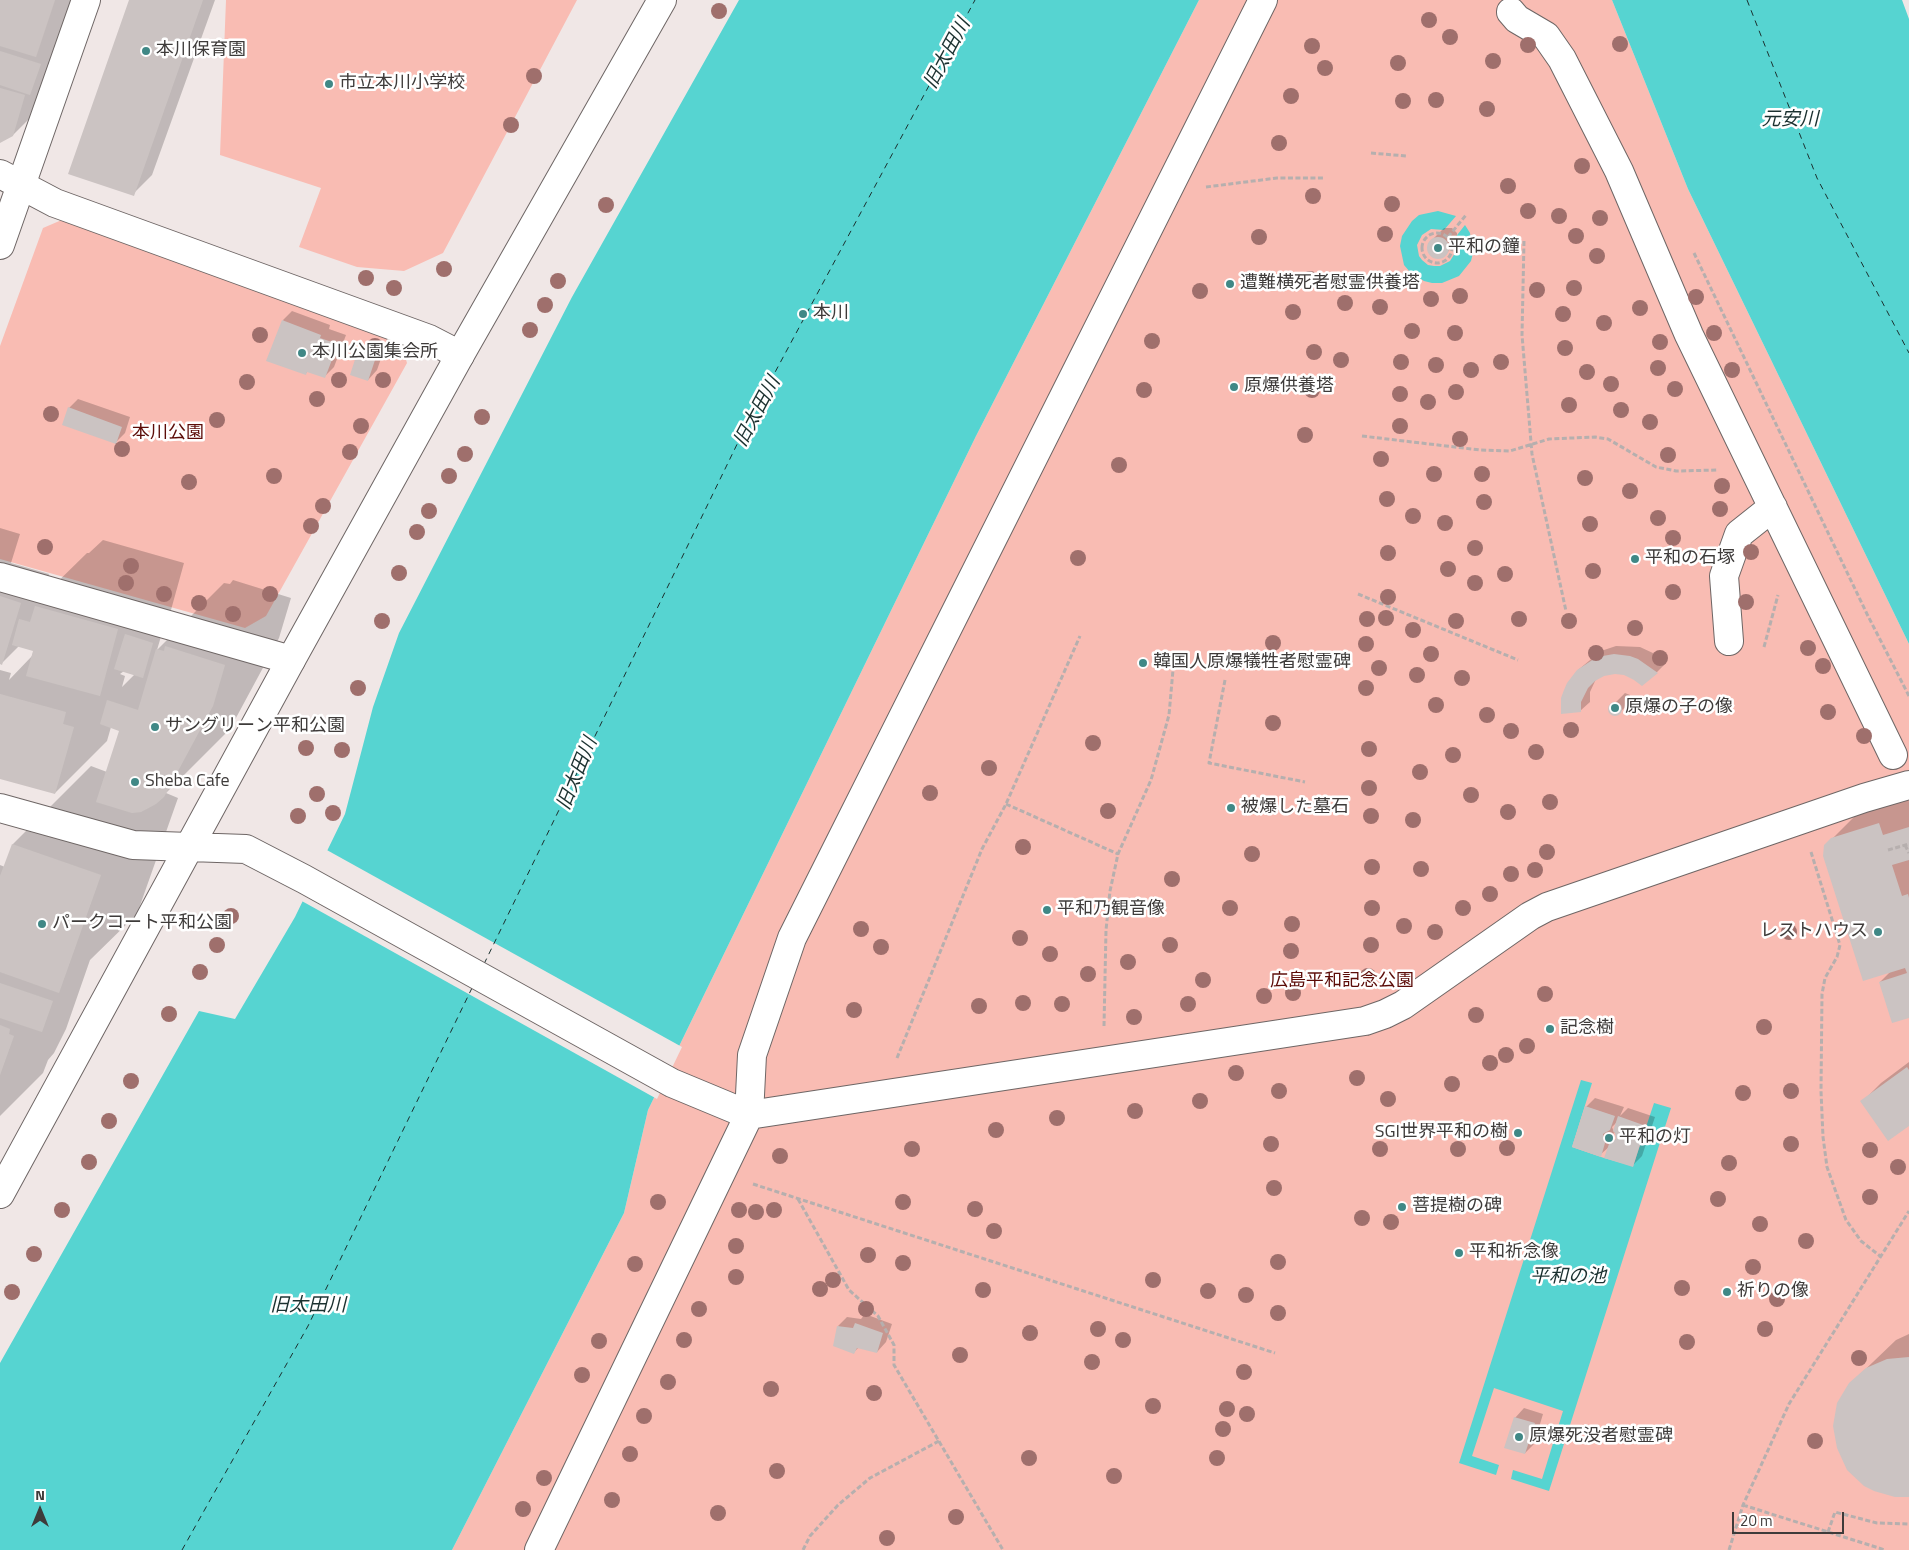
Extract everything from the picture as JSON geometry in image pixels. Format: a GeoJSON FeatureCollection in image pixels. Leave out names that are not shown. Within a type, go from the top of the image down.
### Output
{"type":"FeatureCollection","features":[{"type":"Feature","properties":{"kind":"street"},"geometry":{"type":"LineString","coordinates":[[0,245],[11,180],[86,0]]}},
{"type":"Feature","properties":{"kind":"street"},"geometry":{"type":"LineString","coordinates":[[0,1194],[291,660],[460,355],[662,0]]}},
{"type":"Feature","properties":{"kind":"street"},"geometry":{"type":"LineString","coordinates":[[539,1550],[749,1115],[752,1054],[792,938],[1263,0]]}},
{"type":"Feature","properties":{"kind":"street"},"geometry":{"type":"LineString","coordinates":[[1511,12],[1517,19],[1546,36],[1562,59],[1619,171],[1689,335],[1893,755]]}},
{"type":"Feature","properties":{"kind":"street"},"geometry":{"type":"LineString","coordinates":[[11,180],[55,203],[429,339],[460,355]]}},
{"type":"Feature","properties":{"kind":"street"},"geometry":{"type":"LineString","coordinates":[[1729,641],[1724,576],[1739,534],[1773,507]]}},
{"type":"Feature","properties":{"kind":"street"},"geometry":{"type":"LineString","coordinates":[[0,577],[291,660]]}},
{"type":"Feature","properties":{"kind":"street"},"geometry":{"type":"LineString","coordinates":[[0,808],[133,846],[246,849],[304,879],[672,1083],[749,1115],[1365,1021],[1404,1005],[1530,916],[1547,907],[1864,798],[1909,785]]}},
{"type":"Feature","properties":{"kind":"path"},"geometry":{"type":"LineString","coordinates":[[1371,152],[1406,156]]}},
{"type":"Feature","properties":{"kind":"path"},"geometry":{"type":"LineString","coordinates":[[1204,187],[1277,178],[1324,178]]}},
{"type":"Feature","properties":{"kind":"path"},"geometry":{"type":"LineString","coordinates":[[1448,238],[1466,214]]}},
{"type":"Feature","properties":{"kind":"path"},"geometry":{"type":"LineString","coordinates":[[1440,233],[1448,238],[1452,247],[1446,260],[1437,263],[1428,260],[1424,256],[1422,246],[1426,237],[1430,234],[1440,233]]}},
{"type":"Feature","properties":{"kind":"path"},"geometry":{"type":"LineString","coordinates":[[1524,241],[1522,335],[1532,454],[1566,611]]}},
{"type":"Feature","properties":{"kind":"path"},"geometry":{"type":"LineString","coordinates":[[1689,244],[1867,614],[1909,696]]}},
{"type":"Feature","properties":{"kind":"path"},"geometry":{"type":"LineString","coordinates":[[1362,436],[1480,450],[1510,451],[1549,439],[1595,437],[1608,439],[1656,467],[1676,471],[1733,470],[1752,464]]}},
{"type":"Feature","properties":{"kind":"path"},"geometry":{"type":"LineString","coordinates":[[1358,594],[1518,660]]}},
{"type":"Feature","properties":{"kind":"path"},"geometry":{"type":"LineString","coordinates":[[896,1061],[982,849],[1006,804],[1080,636]]}},
{"type":"Feature","properties":{"kind":"path"},"geometry":{"type":"LineString","coordinates":[[1104,1030],[1106,930],[1110,891],[1118,854],[1151,780],[1169,715],[1173,670]]}},
{"type":"Feature","properties":{"kind":"path"},"geometry":{"type":"LineString","coordinates":[[1226,680],[1209,764],[1305,782]]}},
{"type":"Feature","properties":{"kind":"path"},"geometry":{"type":"LineString","coordinates":[[1006,804],[1118,854]]}},
{"type":"Feature","properties":{"kind":"path"},"geometry":{"type":"LineString","coordinates":[[1888,850],[1907,844],[1909,853]]}},
{"type":"Feature","properties":{"kind":"path"},"geometry":{"type":"LineString","coordinates":[[1810,849],[1840,945],[1837,958],[1825,978],[1822,994],[1821,1091],[1823,1137],[1827,1166],[1846,1220],[1861,1241],[1880,1256]]}},
{"type":"Feature","properties":{"kind":"path"},"geometry":{"type":"LineString","coordinates":[[753,1184],[1275,1353]]}},
{"type":"Feature","properties":{"kind":"path"},"geometry":{"type":"LineString","coordinates":[[797,1198],[849,1290],[878,1316],[894,1345],[894,1365],[1003,1550]]}},
{"type":"Feature","properties":{"kind":"path"},"geometry":{"type":"LineString","coordinates":[[1729,1550],[1743,1505],[1790,1404],[1909,1211]]}},
{"type":"Feature","properties":{"kind":"path"},"geometry":{"type":"LineString","coordinates":[[803,1550],[810,1536],[838,1505],[870,1478],[938,1441]]}},
{"type":"Feature","properties":{"kind":"path"},"geometry":{"type":"LineString","coordinates":[[1743,1505],[1885,1550]]}},
{"type":"Feature","properties":{"kind":"path"},"geometry":{"type":"LineString","coordinates":[[1828,1532],[1835,1512],[1877,1523],[1909,1524]]}},
{"type":"Feature","properties":{"kind":"green space"},"geometry":{"type":"Polygon","coordinates":[[[226,0],[577,0],[443,253],[404,271],[357,267],[299,247],[321,188],[220,155],[226,0]]]}},
{"type":"Feature","properties":{"kind":"green space","name":"広島平和記念公園"},"geometry":{"type":"Polygon","coordinates":[[[1199,0],[1612,0],[1688,189],[1909,644],[1909,1550],[452,1550],[624,1213],[648,1110],[976,436],[1199,0]]]}},
{"type":"Feature","properties":{"kind":"green space","name":"本川公園"},"geometry":{"type":"Polygon","coordinates":[[[64,219],[401,343],[407,363],[266,616],[245,628],[0,559],[0,346],[43,228],[64,219]]]}},
{"type":"Feature","properties":{"kind":"water","name":"旧太田川"},"geometry":{"type":"Polygon","coordinates":[[[739,0],[1199,0],[976,436],[648,1110],[624,1213],[452,1550],[0,1550],[0,1363],[199,1011],[235,1019],[295,917],[345,814],[373,707],[399,633],[572,297],[739,0]]]}},
{"type":"Feature","properties":{"kind":"water","name":"元安川"},"geometry":{"type":"Polygon","coordinates":[[[1612,0],[1902,0],[1909,19],[1909,644],[1688,189],[1612,0]]]}},
{"type":"Feature","properties":{"kind":"water"},"geometry":{"type":"Polygon","coordinates":[[[1438,211],[1456,216],[1444,230],[1431,229],[1422,235],[1417,245],[1419,256],[1422,260],[1428,265],[1434,266],[1440,266],[1450,261],[1455,253],[1454,239],[1465,225],[1470,233],[1473,253],[1471,261],[1459,276],[1442,283],[1432,283],[1424,281],[1410,272],[1404,265],[1400,246],[1402,236],[1412,221],[1419,215],[1438,211]]]}},
{"type":"Feature","properties":{"kind":"water","name":"平和の池"},"geometry":{"type":"Polygon","coordinates":[[[1581,1080],[1592,1083],[1572,1147],[1604,1158],[1633,1166],[1654,1103],[1671,1108],[1549,1491],[1511,1479],[1513,1470],[1542,1479],[1563,1411],[1494,1388],[1472,1456],[1499,1465],[1496,1475],[1459,1463],[1581,1080]]]}},
{"type":"Feature","properties":{"kind":"pier"},"geometry":{"type":"Polygon","coordinates":[[[325,849],[682,1047],[657,1099],[300,900],[325,849]]]}},
{"type":"Feature","properties":{"kind":"building"},"geometry":{"type":"Polygon","coordinates":[[[0,0],[55,0],[36,57],[0,46],[0,0]]]}},
{"type":"Feature","properties":{"kind":"building"},"geometry":{"type":"Polygon","coordinates":[[[129,0],[203,0],[134,196],[68,174],[129,0]]]}},
{"type":"Feature","properties":{"kind":"building"},"geometry":{"type":"Polygon","coordinates":[[[0,51],[41,64],[30,95],[0,85],[0,51]]]}},
{"type":"Feature","properties":{"kind":"building"},"geometry":{"type":"Polygon","coordinates":[[[0,88],[25,95],[13,136],[0,143],[0,88]]]}},
{"type":"Feature","properties":{"kind":"building","name":"平和の鐘"},"geometry":{"type":"Polygon","coordinates":[[[1438,237],[1446,240],[1449,248],[1446,256],[1438,259],[1430,256],[1427,248],[1430,240],[1438,237]]]}},
{"type":"Feature","properties":{"kind":"building","name":"本川公園集会所"},"geometry":{"type":"Polygon","coordinates":[[[282,320],[321,335],[320,338],[338,344],[325,378],[307,372],[306,375],[266,361],[282,320]]]}},
{"type":"Feature","properties":{"kind":"building"},"geometry":{"type":"Polygon","coordinates":[[[358,350],[376,357],[368,381],[350,375],[358,350]]]}},
{"type":"Feature","properties":{"kind":"building"},"geometry":{"type":"Polygon","coordinates":[[[68,407],[122,427],[116,444],[62,425],[68,407]]]}},
{"type":"Feature","properties":{"kind":"building"},"geometry":{"type":"Polygon","coordinates":[[[0,596],[21,603],[2,665],[0,664],[0,596]]]}},
{"type":"Feature","properties":{"kind":"building"},"geometry":{"type":"Polygon","coordinates":[[[35,606],[118,629],[100,696],[26,676],[33,651],[12,645],[19,619],[30,622],[35,606]]]}},
{"type":"Feature","properties":{"kind":"building"},"geometry":{"type":"Polygon","coordinates":[[[125,634],[153,643],[143,678],[114,669],[125,634]]]}},
{"type":"Feature","properties":{"kind":"building","name":"サングリーン平和公園"},"geometry":{"type":"Polygon","coordinates":[[[165,646],[225,665],[213,706],[164,797],[156,804],[141,812],[132,813],[96,802],[119,731],[100,724],[107,700],[138,710],[156,649],[164,651],[165,646]]]}},
{"type":"Feature","properties":{"kind":"building"},"geometry":{"type":"Polygon","coordinates":[[[1614,654],[1638,659],[1658,673],[1642,686],[1624,675],[1604,676],[1588,688],[1581,702],[1581,712],[1561,714],[1561,698],[1567,683],[1577,670],[1597,657],[1614,654]]]}},
{"type":"Feature","properties":{"kind":"building"},"geometry":{"type":"Polygon","coordinates":[[[0,694],[66,712],[63,724],[74,727],[55,794],[0,779],[0,694]]]}},
{"type":"Feature","properties":{"kind":"building","name":"原爆の子の像"},"geometry":{"type":"Polygon","coordinates":[[[1615,702],[1620,704],[1622,709],[1620,714],[1615,716],[1610,714],[1608,709],[1610,704],[1615,702]]]}},
{"type":"Feature","properties":{"kind":"building","name":"レストハウス"},"geometry":{"type":"Polygon","coordinates":[[[1879,823],[1883,835],[1909,827],[1909,860],[1892,865],[1902,896],[1908,894],[1909,898],[1909,1018],[1892,1023],[1879,982],[1907,973],[1905,968],[1863,981],[1823,856],[1824,845],[1831,838],[1879,823]]]}},
{"type":"Feature","properties":{"kind":"building","name":"パークコート平和公園"},"geometry":{"type":"Polygon","coordinates":[[[12,844],[101,875],[59,993],[0,972],[0,876],[12,844]]]}},
{"type":"Feature","properties":{"kind":"building"},"geometry":{"type":"Polygon","coordinates":[[[0,983],[53,1001],[42,1032],[0,1018],[0,983]]]}},
{"type":"Feature","properties":{"kind":"building"},"geometry":{"type":"Polygon","coordinates":[[[0,1025],[10,1029],[9,1034],[14,1036],[0,1075],[0,1025]]]}},
{"type":"Feature","properties":{"kind":"building"},"geometry":{"type":"Polygon","coordinates":[[[1907,1067],[1909,1070],[1909,1126],[1888,1141],[1860,1101],[1907,1067]]]}},
{"type":"Feature","properties":{"kind":"building"},"geometry":{"type":"Polygon","coordinates":[[[1585,1106],[1615,1116],[1610,1130],[1603,1134],[1605,1143],[1601,1157],[1572,1147],[1585,1106]]]}},
{"type":"Feature","properties":{"kind":"building"},"geometry":{"type":"Polygon","coordinates":[[[1618,1116],[1646,1126],[1633,1167],[1604,1158],[1609,1144],[1616,1139],[1613,1131],[1618,1116]]]}},
{"type":"Feature","properties":{"kind":"building"},"geometry":{"type":"Polygon","coordinates":[[[855,1323],[883,1333],[877,1353],[857,1348],[854,1354],[833,1346],[837,1326],[853,1328],[855,1323]]]}},
{"type":"Feature","properties":{"kind":"building"},"geometry":{"type":"Polygon","coordinates":[[[1909,1357],[1909,1497],[1895,1497],[1864,1486],[1847,1470],[1837,1448],[1833,1426],[1837,1403],[1849,1383],[1866,1368],[1887,1359],[1909,1357]]]}},
{"type":"Feature","properties":{"kind":"building"},"geometry":{"type":"Polygon","coordinates":[[[1514,1417],[1535,1423],[1525,1454],[1504,1448],[1514,1417]]]}},
{"type":"Feature","properties":{"kind":"ferry route"},"geometry":{"type":"LineString","coordinates":[[484,964],[744,430],[975,0]]}},
{"type":"Feature","properties":{"kind":"ferry route"},"geometry":{"type":"LineString","coordinates":[[1747,0],[1817,178],[1909,353]]}},
{"type":"Feature","properties":{"kind":"ferry route"},"geometry":{"type":"LineString","coordinates":[[182,1550],[308,1326],[472,988]]}},
{"type":"Feature","properties":{"kind":"place","name":"本川保育園"},"geometry":{"type":"Point","coordinates":[146,51]}},
{"type":"Feature","properties":{"kind":"place","name":"市立本川小学校"},"geometry":{"type":"Point","coordinates":[329,84]}},
{"type":"Feature","properties":{"kind":"place","name":"平和の鐘"},"geometry":{"type":"Point","coordinates":[1438,248]}},
{"type":"Feature","properties":{"kind":"place","name":"遭難横死者慰霊供養塔"},"geometry":{"type":"Point","coordinates":[1230,284]}},
{"type":"Feature","properties":{"kind":"place","name":"本川"},"geometry":{"type":"Point","coordinates":[803,314]}},
{"type":"Feature","properties":{"kind":"place","name":"本川公園集会所"},"geometry":{"type":"Point","coordinates":[302,353]}},
{"type":"Feature","properties":{"kind":"place","name":"原爆供養塔"},"geometry":{"type":"Point","coordinates":[1234,387]}},
{"type":"Feature","properties":{"kind":"place","name":"平和の石塚"},"geometry":{"type":"Point","coordinates":[1635,559]}},
{"type":"Feature","properties":{"kind":"place","name":"韓国人原爆犠牲者慰霊碑"},"geometry":{"type":"Point","coordinates":[1143,663]}},
{"type":"Feature","properties":{"kind":"place","name":"原爆の子の像"},"geometry":{"type":"Point","coordinates":[1615,708]}},
{"type":"Feature","properties":{"kind":"place","name":"サングリーン平和公園"},"geometry":{"type":"Point","coordinates":[155,727]}},
{"type":"Feature","properties":{"kind":"place","name":"Sheba Cafe"},"geometry":{"type":"Point","coordinates":[135,782]}},
{"type":"Feature","properties":{"kind":"place","name":"被爆した墓石"},"geometry":{"type":"Point","coordinates":[1231,808]}},
{"type":"Feature","properties":{"kind":"place","name":"平和乃観音像"},"geometry":{"type":"Point","coordinates":[1047,910]}},
{"type":"Feature","properties":{"kind":"place","name":"パークコート平和公園"},"geometry":{"type":"Point","coordinates":[42,924]}},
{"type":"Feature","properties":{"kind":"place","name":"レストハウス"},"geometry":{"type":"Point","coordinates":[1878,932]}},
{"type":"Feature","properties":{"kind":"place","name":"記念樹"},"geometry":{"type":"Point","coordinates":[1550,1029]}},
{"type":"Feature","properties":{"kind":"place","name":"SGI世界平和の樹"},"geometry":{"type":"Point","coordinates":[1518,1133]}},
{"type":"Feature","properties":{"kind":"place","name":"平和の灯"},"geometry":{"type":"Point","coordinates":[1609,1138]}},
{"type":"Feature","properties":{"kind":"place","name":"菩提樹の碑"},"geometry":{"type":"Point","coordinates":[1402,1207]}},
{"type":"Feature","properties":{"kind":"place","name":"平和祈念像"},"geometry":{"type":"Point","coordinates":[1459,1253]}},
{"type":"Feature","properties":{"kind":"place","name":"祈りの像"},"geometry":{"type":"Point","coordinates":[1727,1292]}},
{"type":"Feature","properties":{"kind":"place","name":"原爆死没者慰霊碑"},"geometry":{"type":"Point","coordinates":[1519,1437]}}]}
